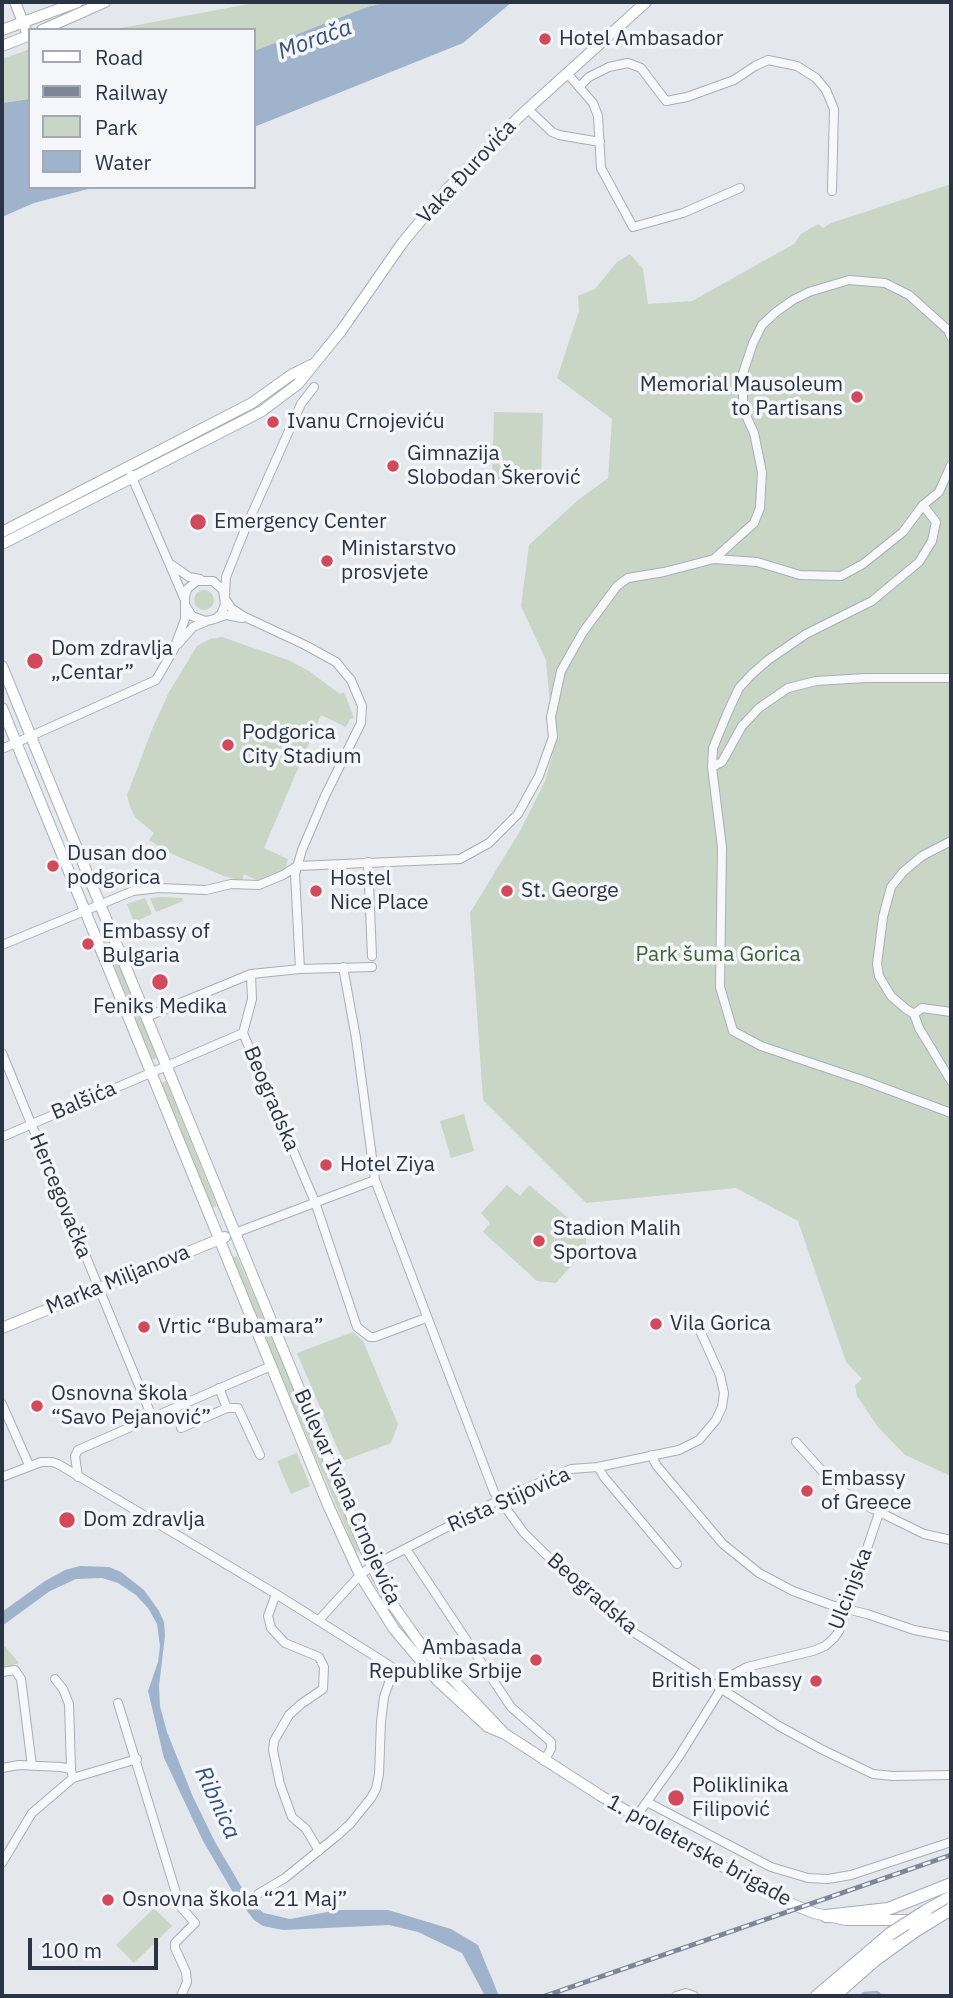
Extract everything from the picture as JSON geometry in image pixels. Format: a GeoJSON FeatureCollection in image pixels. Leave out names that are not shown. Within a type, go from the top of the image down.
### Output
{"type":"FeatureCollection","features":[{"type":"Feature","properties":{"kind":"main road"},"geometry":{"type":"LineString","coordinates":[[15,2],[28,33]]}},
{"type":"Feature","properties":{"kind":"main road"},"geometry":{"type":"LineString","coordinates":[[2,30],[78,2]]}},
{"type":"Feature","properties":{"kind":"main road"},"geometry":{"type":"LineString","coordinates":[[46,28],[105,2]]}},
{"type":"Feature","properties":{"kind":"main road","name":"Vaka Đurovića"},"geometry":{"type":"LineString","coordinates":[[2,544],[252,403],[314,364],[341,331],[403,242],[442,194],[474,160],[646,2]]}},
{"type":"Feature","properties":{"kind":"main road"},"geometry":{"type":"LineString","coordinates":[[2,46],[28,35]]}},
{"type":"Feature","properties":{"kind":"main road","name":"Vaka Đurovića"},"geometry":{"type":"LineString","coordinates":[[2,532],[130,472]]}},
{"type":"Feature","properties":{"kind":"main road","name":"Bulevar Ivana Crnojevića"},"geometry":{"type":"LineString","coordinates":[[2,666],[372,1566],[390,1601],[424,1649],[505,1734]]}},
{"type":"Feature","properties":{"kind":"main road","name":"Bulevar Ivana Crnojevića"},"geometry":{"type":"LineString","coordinates":[[2,708],[219,1240],[360,1576],[394,1629],[421,1664],[474,1716],[488,1727],[505,1734]]}},
{"type":"Feature","properties":{"kind":"main road","name":"Marka Miljanova"},"geometry":{"type":"LineString","coordinates":[[2,1328],[234,1233]]}},
{"type":"Feature","properties":{"kind":"main road","name":"1. proleterske brigade"},"geometry":{"type":"LineString","coordinates":[[505,1734],[636,1817],[782,1900],[826,1916],[846,1920],[895,1922],[951,1917]]}},
{"type":"Feature","properties":{"kind":"main road"},"geometry":{"type":"LineString","coordinates":[[826,1916],[888,1909],[951,1884]]}},
{"type":"Feature","properties":{"kind":"main road"},"geometry":{"type":"LineString","coordinates":[[817,1996],[951,1897]]}},
{"type":"Feature","properties":{"kind":"main road"},"geometry":{"type":"LineString","coordinates":[[894,1939],[951,1909]]}},
{"type":"Feature","properties":{"kind":"main road"},"geometry":{"type":"LineString","coordinates":[[834,1996],[871,1956]]}},
{"type":"Feature","properties":{"kind":"street"},"geometry":{"type":"LineString","coordinates":[[579,87],[589,77],[609,67],[628,63],[640,68],[666,101],[709,90],[734,80],[768,60],[797,66],[816,78],[826,90],[834,109],[832,191]]}},
{"type":"Feature","properties":{"kind":"street"},"geometry":{"type":"LineString","coordinates":[[567,73],[593,103],[598,116],[601,168],[633,227],[683,213],[740,188]]}},
{"type":"Feature","properties":{"kind":"street"},"geometry":{"type":"LineString","coordinates":[[533,114],[545,127],[559,135],[600,142]]}},
{"type":"Feature","properties":{"kind":"street"},"geometry":{"type":"LineString","coordinates":[[715,559],[754,523],[761,508],[762,472],[754,433],[743,409],[743,373],[762,325],[793,300],[809,292],[849,280],[885,283],[909,295],[948,330],[951,337]]}},
{"type":"Feature","properties":{"kind":"street"},"geometry":{"type":"LineString","coordinates":[[130,472],[185,603],[194,618],[211,620],[223,610],[225,582],[233,558],[304,399],[314,387]]}},
{"type":"Feature","properties":{"kind":"street"},"geometry":{"type":"LineString","coordinates":[[2,945],[139,890],[206,890],[231,884],[260,885],[298,866],[460,859],[489,844],[518,814],[539,776],[553,737],[551,716],[561,670],[608,596],[628,578],[715,559],[757,562],[800,575],[841,576],[863,564],[903,532],[923,505],[939,492],[951,465]]}},
{"type":"Feature","properties":{"kind":"street"},"geometry":{"type":"LineString","coordinates":[[923,505],[936,522],[932,541],[919,562],[872,601],[806,634],[768,660],[739,688],[727,714],[713,748],[712,767],[722,847],[720,987],[733,1031],[761,1046],[951,1113]]}},
{"type":"Feature","properties":{"kind":"street"},"geometry":{"type":"LineString","coordinates":[[174,649],[184,621],[190,586],[224,571],[233,558]]}},
{"type":"Feature","properties":{"kind":"street"},"geometry":{"type":"LineString","coordinates":[[169,563],[189,577],[220,585],[235,611],[248,619],[305,645],[336,663],[351,680],[362,706],[361,723],[325,796],[298,866],[295,883],[300,969]]}},
{"type":"Feature","properties":{"kind":"street"},"geometry":{"type":"LineString","coordinates":[[2,749],[152,682],[193,626],[229,615],[248,619]]}},
{"type":"Feature","properties":{"kind":"street"},"geometry":{"type":"LineString","coordinates":[[712,767],[722,762],[742,726],[759,708],[788,688],[816,681],[951,678]]}},
{"type":"Feature","properties":{"kind":"street"},"geometry":{"type":"LineString","coordinates":[[951,841],[922,856],[903,872],[887,895],[878,954],[879,976],[891,996],[914,1014],[919,1028],[951,1081]]}},
{"type":"Feature","properties":{"kind":"street"},"geometry":{"type":"LineString","coordinates":[[368,862],[372,956]]}},
{"type":"Feature","properties":{"kind":"street","name":"Beogradska"},"geometry":{"type":"LineString","coordinates":[[343,967],[356,1038],[375,1180],[426,1318],[499,1500],[524,1533],[580,1589],[624,1626],[721,1689],[821,1749],[873,1774],[951,1775]]}},
{"type":"Feature","properties":{"kind":"street"},"geometry":{"type":"LineString","coordinates":[[146,1017],[251,974],[300,969],[372,967]]}},
{"type":"Feature","properties":{"kind":"street"},"geometry":{"type":"LineString","coordinates":[[243,1033],[252,999],[251,974]]}},
{"type":"Feature","properties":{"kind":"street"},"geometry":{"type":"LineString","coordinates":[[914,1014],[922,1008],[951,1012]]}},
{"type":"Feature","properties":{"kind":"street","name":"Beogradska"},"geometry":{"type":"LineString","coordinates":[[166,1066],[243,1033],[315,1202],[358,1327],[370,1337],[375,1337],[426,1318]]}},
{"type":"Feature","properties":{"kind":"street","name":"Hercegovačka"},"geometry":{"type":"LineString","coordinates":[[2,1053],[152,1417]]}},
{"type":"Feature","properties":{"kind":"street","name":"Balšića"},"geometry":{"type":"LineString","coordinates":[[2,1137],[166,1066]]}},
{"type":"Feature","properties":{"kind":"street"},"geometry":{"type":"LineString","coordinates":[[234,1233],[375,1180]]}},
{"type":"Feature","properties":{"kind":"street","name":"Rista Stijovića"},"geometry":{"type":"LineString","coordinates":[[319,1620],[372,1566],[499,1500],[571,1469],[679,1450],[693,1443],[708,1431],[720,1413],[723,1400],[722,1381],[701,1333]]}},
{"type":"Feature","properties":{"kind":"street"},"geometry":{"type":"LineString","coordinates":[[78,1477],[75,1457],[78,1450],[271,1366]]}},
{"type":"Feature","properties":{"kind":"street"},"geometry":{"type":"LineString","coordinates":[[219,1388],[227,1408]]}},
{"type":"Feature","properties":{"kind":"street"},"geometry":{"type":"LineString","coordinates":[[2,1404],[29,1465]]}},
{"type":"Feature","properties":{"kind":"street"},"geometry":{"type":"LineString","coordinates":[[181,1428],[227,1408],[238,1408],[260,1455]]}},
{"type":"Feature","properties":{"kind":"street"},"geometry":{"type":"LineString","coordinates":[[796,1442],[838,1488],[879,1513],[924,1534],[951,1540]]}},
{"type":"Feature","properties":{"kind":"street"},"geometry":{"type":"LineString","coordinates":[[651,1455],[657,1466],[733,1554],[759,1573],[793,1591],[846,1609],[914,1630],[951,1637]]}},
{"type":"Feature","properties":{"kind":"street"},"geometry":{"type":"LineString","coordinates":[[2,1477],[29,1465],[52,1462],[319,1620],[389,1665],[393,1671],[384,1697],[379,1749],[380,1774],[376,1789],[350,1824],[285,1878],[258,1894]]}},
{"type":"Feature","properties":{"kind":"street"},"geometry":{"type":"LineString","coordinates":[[598,1466],[604,1477],[677,1564]]}},
{"type":"Feature","properties":{"kind":"street","name":"Ulcinjska"},"geometry":{"type":"LineString","coordinates":[[636,1817],[732,1676],[744,1668],[813,1651],[824,1646],[839,1631],[879,1513]]}},
{"type":"Feature","properties":{"kind":"street","name":"Bulevar Ivana Crnojevića"},"geometry":{"type":"LineString","coordinates":[[406,1549],[511,1707],[551,1742],[551,1749],[544,1761]]}},
{"type":"Feature","properties":{"kind":"street"},"geometry":{"type":"LineString","coordinates":[[276,1594],[268,1616],[271,1628],[285,1643],[319,1657],[324,1667],[323,1689],[300,1704],[289,1716],[277,1733],[273,1750],[280,1784],[292,1817],[306,1829],[319,1851]]}},
{"type":"Feature","properties":{"kind":"street"},"geometry":{"type":"LineString","coordinates":[[2,1672],[15,1670],[19,1673],[32,1766]]}},
{"type":"Feature","properties":{"kind":"street"},"geometry":{"type":"LineString","coordinates":[[55,1679],[69,1704],[72,1773]]}},
{"type":"Feature","properties":{"kind":"street"},"geometry":{"type":"LineString","coordinates":[[118,1703],[180,1906],[195,1923],[175,1942],[186,1972],[187,1982],[181,1996]]}},
{"type":"Feature","properties":{"kind":"street"},"geometry":{"type":"LineString","coordinates":[[2,1863],[32,1813],[72,1773],[137,1759]]}},
{"type":"Feature","properties":{"kind":"street"},"geometry":{"type":"LineString","coordinates":[[2,1768],[61,1766],[72,1773]]}},
{"type":"Feature","properties":{"kind":"street"},"geometry":{"type":"LineString","coordinates":[[647,1802],[771,1867],[808,1878],[828,1879],[851,1875],[951,1842]]}},
{"type":"Feature","properties":{"kind":"street"},"geometry":{"type":"LineString","coordinates":[[676,1996],[686,1993],[694,1996]]}},
{"type":"Feature","properties":{"kind":"green space"},"geometry":{"type":"Polygon","coordinates":[[[259,2],[388,2],[367,7],[256,50],[256,28],[122,28],[259,2]]]}},
{"type":"Feature","properties":{"kind":"green space"},"geometry":{"type":"Polygon","coordinates":[[[28,50],[28,99],[2,103],[2,59],[28,50]]]}},
{"type":"Feature","properties":{"kind":"green space","name":"Park šuma Gorica"},"geometry":{"type":"Polygon","coordinates":[[[951,184],[951,1476],[905,1455],[878,1427],[857,1396],[855,1385],[862,1379],[846,1362],[798,1221],[736,1188],[586,1203],[483,1100],[470,913],[520,831],[545,781],[558,735],[551,717],[546,660],[521,606],[529,545],[577,501],[608,478],[612,419],[557,378],[579,311],[578,296],[595,289],[617,262],[630,254],[643,269],[648,304],[692,301],[794,244],[801,234],[818,224],[823,228],[831,223],[951,184]]]}},
{"type":"Feature","properties":{"kind":"green space"},"geometry":{"type":"Polygon","coordinates":[[[494,412],[543,413],[541,482],[492,481],[494,412]]]}},
{"type":"Feature","properties":{"kind":"green space"},"geometry":{"type":"Polygon","coordinates":[[[204,590],[211,593],[214,600],[211,607],[204,610],[197,607],[194,600],[197,593],[204,590]]]}},
{"type":"Feature","properties":{"kind":"green space","name":"Podgorica City Stadium"},"geometry":{"type":"Polygon","coordinates":[[[222,637],[288,660],[309,671],[340,694],[344,692],[354,718],[350,719],[346,727],[321,715],[264,848],[288,859],[284,871],[259,881],[244,874],[242,881],[224,876],[172,854],[149,840],[154,833],[136,818],[127,795],[169,692],[197,646],[210,639],[222,637]]]}},
{"type":"Feature","properties":{"kind":"green space"},"geometry":{"type":"Polygon","coordinates":[[[145,898],[152,914],[134,922],[127,904],[145,898]]]}},
{"type":"Feature","properties":{"kind":"green space"},"geometry":{"type":"Polygon","coordinates":[[[150,898],[182,898],[183,901],[156,912],[150,898]]]}},
{"type":"Feature","properties":{"kind":"green space"},"geometry":{"type":"Polygon","coordinates":[[[105,927],[157,1058],[152,1060],[99,929],[105,927]]]}},
{"type":"Feature","properties":{"kind":"green space"},"geometry":{"type":"Polygon","coordinates":[[[166,1081],[217,1206],[211,1208],[161,1083],[166,1081]]]}},
{"type":"Feature","properties":{"kind":"green space"},"geometry":{"type":"Polygon","coordinates":[[[464,1114],[474,1151],[451,1158],[440,1121],[464,1114]]]}},
{"type":"Feature","properties":{"kind":"green space","name":"Stadion Malih Sportova"},"geometry":{"type":"Polygon","coordinates":[[[507,1185],[520,1196],[529,1185],[586,1233],[586,1249],[556,1283],[537,1281],[483,1232],[490,1223],[481,1213],[507,1185]]]}},
{"type":"Feature","properties":{"kind":"green space"},"geometry":{"type":"Polygon","coordinates":[[[237,1256],[362,1549],[356,1552],[231,1258],[237,1256]]]}},
{"type":"Feature","properties":{"kind":"green space"},"geometry":{"type":"Polygon","coordinates":[[[353,1332],[363,1341],[398,1424],[391,1443],[343,1461],[297,1353],[353,1332]]]}},
{"type":"Feature","properties":{"kind":"green space"},"geometry":{"type":"Polygon","coordinates":[[[297,1453],[310,1486],[291,1494],[277,1461],[297,1453]]]}},
{"type":"Feature","properties":{"kind":"green space"},"geometry":{"type":"Polygon","coordinates":[[[2,1643],[19,1663],[2,1668],[2,1643]]]}},
{"type":"Feature","properties":{"kind":"green space"},"geometry":{"type":"Polygon","coordinates":[[[154,1908],[172,1926],[134,1963],[116,1945],[154,1908]]]}},
{"type":"Feature","properties":{"kind":"water","name":"Morača"},"geometry":{"type":"Polygon","coordinates":[[[388,2],[512,2],[463,43],[256,126],[256,50],[367,7],[388,2]]]}},
{"type":"Feature","properties":{"kind":"water"},"geometry":{"type":"Polygon","coordinates":[[[28,99],[28,189],[88,189],[34,203],[2,217],[2,103],[28,99]]]}},
{"type":"Feature","properties":{"kind":"water"},"geometry":{"type":"Polygon","coordinates":[[[80,1566],[109,1567],[121,1572],[144,1590],[159,1611],[164,1622],[165,1636],[159,1686],[160,1706],[167,1732],[193,1797],[215,1842],[256,1907],[264,1913],[290,1919],[338,1910],[388,1910],[451,1929],[478,1945],[499,1996],[485,1996],[462,1953],[418,1932],[389,1925],[283,1930],[263,1926],[254,1920],[234,1894],[203,1841],[164,1758],[148,1691],[158,1662],[160,1646],[157,1624],[148,1608],[136,1595],[118,1583],[102,1578],[76,1579],[50,1591],[2,1626],[2,1612],[45,1581],[65,1570],[80,1566]]]}},
{"type":"Feature","properties":{"kind":"waterway"},"geometry":{"type":"LineString","coordinates":[[861,1996],[864,1993],[877,1992],[882,1996]]}},
{"type":"Feature","properties":{"kind":"railway"},"geometry":{"type":"LineString","coordinates":[[545,1996],[951,1855]]}},
{"type":"Feature","properties":{"kind":"place","name":"Hotel Ambasador"},"geometry":{"type":"Point","coordinates":[545,39]}},
{"type":"Feature","properties":{"kind":"place","name":"Memorial Mausoleum to Partisans"},"geometry":{"type":"Point","coordinates":[857,397]}},
{"type":"Feature","properties":{"kind":"place","name":"Ivanu Crnojeviću"},"geometry":{"type":"Point","coordinates":[273,422]}},
{"type":"Feature","properties":{"kind":"place","name":"Gimnazija Slobodan Škerović"},"geometry":{"type":"Point","coordinates":[393,466]}},
{"type":"Feature","properties":{"kind":"place","name":"Emergency Center"},"geometry":{"type":"Point","coordinates":[198,522]}},
{"type":"Feature","properties":{"kind":"place","name":"Ministarstvo prosvjete"},"geometry":{"type":"Point","coordinates":[327,561]}},
{"type":"Feature","properties":{"kind":"place","name":"Dom zdravlja „Centar”"},"geometry":{"type":"Point","coordinates":[35,661]}},
{"type":"Feature","properties":{"kind":"place","name":"Podgorica City Stadium"},"geometry":{"type":"Point","coordinates":[228,745]}},
{"type":"Feature","properties":{"kind":"place","name":"Dusan doo podgorica"},"geometry":{"type":"Point","coordinates":[53,866]}},
{"type":"Feature","properties":{"kind":"place","name":"Hostel Nice Place"},"geometry":{"type":"Point","coordinates":[316,891]}},
{"type":"Feature","properties":{"kind":"place","name":"St. George"},"geometry":{"type":"Point","coordinates":[507,891]}},
{"type":"Feature","properties":{"kind":"place","name":"Embassy of Bulgaria"},"geometry":{"type":"Point","coordinates":[88,944]}},
{"type":"Feature","properties":{"kind":"place","name":"Feniks Medika"},"geometry":{"type":"Point","coordinates":[160,982]}},
{"type":"Feature","properties":{"kind":"place","name":"Hotel Ziya"},"geometry":{"type":"Point","coordinates":[326,1165]}},
{"type":"Feature","properties":{"kind":"place","name":"Stadion Malih Sportova"},"geometry":{"type":"Point","coordinates":[539,1241]}},
{"type":"Feature","properties":{"kind":"place","name":"Vila Gorica"},"geometry":{"type":"Point","coordinates":[656,1324]}},
{"type":"Feature","properties":{"kind":"place","name":"Vrtic “Bubamara”"},"geometry":{"type":"Point","coordinates":[144,1327]}},
{"type":"Feature","properties":{"kind":"place","name":"Osnovna škola “Savo Pejanović”"},"geometry":{"type":"Point","coordinates":[37,1406]}},
{"type":"Feature","properties":{"kind":"place","name":"Embassy of Greece"},"geometry":{"type":"Point","coordinates":[807,1491]}},
{"type":"Feature","properties":{"kind":"place","name":"Dom zdravlja"},"geometry":{"type":"Point","coordinates":[67,1520]}},
{"type":"Feature","properties":{"kind":"place","name":"Ambasada Republike Srbije"},"geometry":{"type":"Point","coordinates":[536,1660]}},
{"type":"Feature","properties":{"kind":"place","name":"British Embassy"},"geometry":{"type":"Point","coordinates":[816,1681]}},
{"type":"Feature","properties":{"kind":"place","name":"Poliklinika Filipović"},"geometry":{"type":"Point","coordinates":[676,1798]}},
{"type":"Feature","properties":{"kind":"place","name":"Osnovna škola “21 Maj”"},"geometry":{"type":"Point","coordinates":[108,1900]}},
{"type":"Feature","properties":{"kind":"water label","name":"Ribnica"},"geometry":{"type":"Point","coordinates":[217,1803]}}]}
